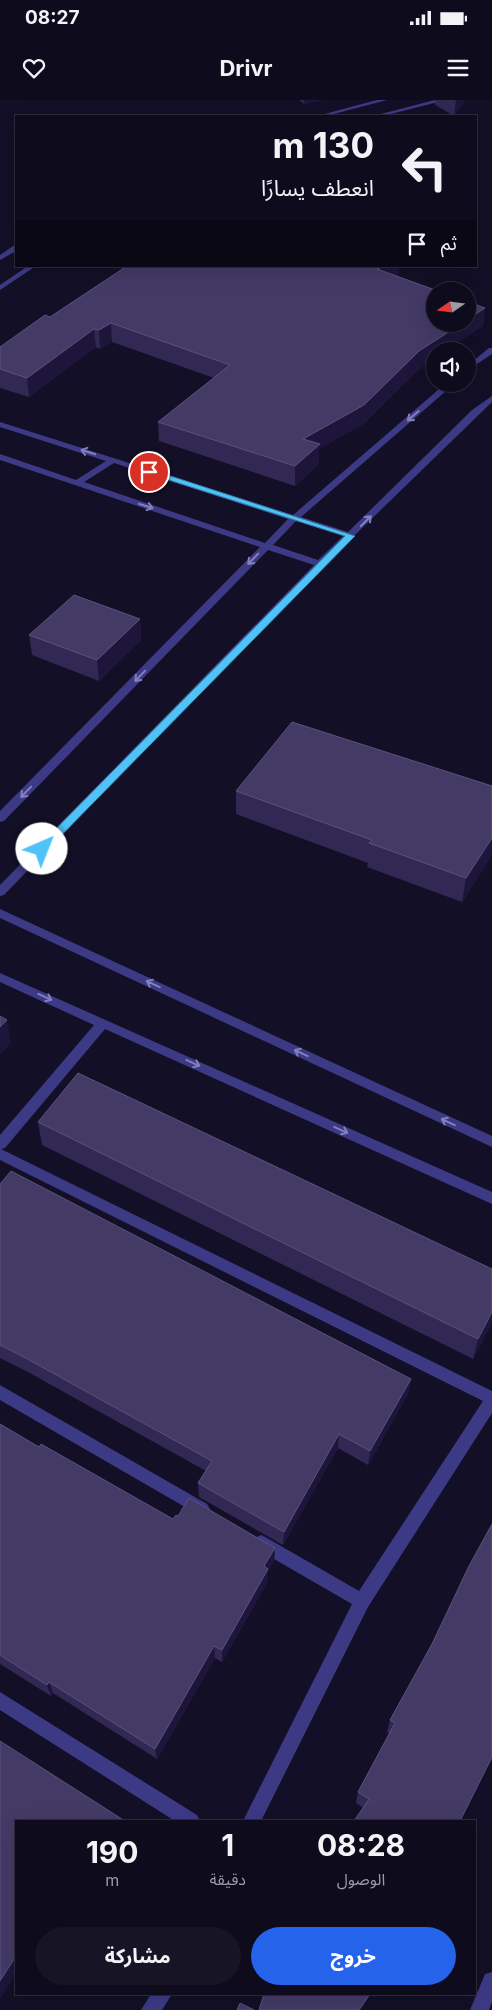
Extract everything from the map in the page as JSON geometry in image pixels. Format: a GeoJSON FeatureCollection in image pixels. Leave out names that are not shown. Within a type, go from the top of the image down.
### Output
{"type":"FeatureCollection","features":[{"type":"Feature","properties":{"kind":"street"},"geometry":{"type":"LineString","coordinates":[[324,115],[384,100]]}},
{"type":"Feature","properties":{"kind":"street"},"geometry":{"type":"LineString","coordinates":[[380,115],[443,100]]}},
{"type":"Feature","properties":{"kind":"street"},"geometry":{"type":"LineString","coordinates":[[0,258],[15,249]]}},
{"type":"Feature","properties":{"kind":"street"},"geometry":{"type":"LineString","coordinates":[[0,288],[32,267]]}},
{"type":"Feature","properties":{"kind":"street"},"geometry":{"type":"LineString","coordinates":[[476,362],[492,350]]}},
{"type":"Feature","properties":{"kind":"street"},"geometry":{"type":"LineString","coordinates":[[0,818],[294,518],[441,392]]}},
{"type":"Feature","properties":{"kind":"street"},"geometry":{"type":"LineString","coordinates":[[0,892],[320,564],[351,536],[475,412],[492,398]]}},
{"type":"Feature","properties":{"kind":"street"},"geometry":{"type":"LineString","coordinates":[[0,424],[351,536]]}},
{"type":"Feature","properties":{"kind":"street"},"geometry":{"type":"LineString","coordinates":[[0,457],[320,564]]}},
{"type":"Feature","properties":{"kind":"street"},"geometry":{"type":"LineString","coordinates":[[77,483],[113,460]]}},
{"type":"Feature","properties":{"kind":"street"},"geometry":{"type":"LineString","coordinates":[[0,913],[492,1142]]}},
{"type":"Feature","properties":{"kind":"street"},"geometry":{"type":"LineString","coordinates":[[0,977],[492,1198]]}},
{"type":"Feature","properties":{"kind":"street"},"geometry":{"type":"LineString","coordinates":[[0,1144],[103,1023]]}},
{"type":"Feature","properties":{"kind":"street"},"geometry":{"type":"LineString","coordinates":[[0,1154],[492,1399],[362,1601],[252,1820]]}},
{"type":"Feature","properties":{"kind":"street"},"geometry":{"type":"LineString","coordinates":[[0,1392],[216,1517]]}},
{"type":"Feature","properties":{"kind":"street"},"geometry":{"type":"LineString","coordinates":[[250,1537],[362,1601]]}},
{"type":"Feature","properties":{"kind":"street"},"geometry":{"type":"LineString","coordinates":[[0,1700],[189,1820]]}},
{"type":"Feature","properties":{"kind":"street"},"geometry":{"type":"LineString","coordinates":[[479,2010],[492,1981]]}},
{"type":"Feature","properties":{"kind":"street"},"geometry":{"type":"LineString","coordinates":[[150,2010],[162,1995]]}},
{"type":"Feature","properties":{"kind":"building"},"geometry":{"type":"Polygon","coordinates":[[[125,267],[382,267],[377,269],[426,287],[426,332],[449,332],[433,342],[426,342],[426,346],[419,351],[364,405],[303,439],[320,444],[295,466],[158,422],[230,365],[111,323],[99,330],[94,329],[27,378],[0,369],[0,347],[45,315],[50,317],[125,267]]]}},
{"type":"Feature","properties":{"kind":"building"},"geometry":{"type":"Polygon","coordinates":[[[476,305],[485,308],[476,314],[476,305]]]}},
{"type":"Feature","properties":{"kind":"building"},"geometry":{"type":"Polygon","coordinates":[[[74,595],[140,619],[97,660],[29,635],[74,595]]]}},
{"type":"Feature","properties":{"kind":"building"},"geometry":{"type":"Polygon","coordinates":[[[292,722],[492,786],[492,838],[466,878],[369,843],[372,840],[236,791],[292,722]]]}},
{"type":"Feature","properties":{"kind":"building"},"geometry":{"type":"Polygon","coordinates":[[[0,1016],[7,1020],[0,1027],[0,1016]]]}},
{"type":"Feature","properties":{"kind":"building"},"geometry":{"type":"Polygon","coordinates":[[[78,1073],[492,1269],[492,1312],[478,1339],[38,1122],[78,1073]]]}},
{"type":"Feature","properties":{"kind":"building"},"geometry":{"type":"Polygon","coordinates":[[[11,1171],[411,1379],[370,1451],[339,1434],[284,1532],[198,1483],[212,1461],[0,1345],[0,1184],[11,1171]]]}},
{"type":"Feature","properties":{"kind":"building"},"geometry":{"type":"Polygon","coordinates":[[[0,1424],[39,1447],[41,1444],[173,1519],[176,1515],[178,1516],[189,1498],[275,1548],[264,1566],[268,1569],[222,1650],[214,1646],[155,1749],[49,1682],[47,1685],[0,1655],[0,1424]]]}},
{"type":"Feature","properties":{"kind":"building"},"geometry":{"type":"Polygon","coordinates":[[[492,1524],[492,1757],[460,1820],[355,1820],[369,1799],[358,1792],[395,1723],[390,1720],[432,1644],[469,1566],[492,1524]]]}},
{"type":"Feature","properties":{"kind":"building"},"geometry":{"type":"Polygon","coordinates":[[[0,1741],[123,1820],[15,1820],[15,1958],[0,1981],[0,1741]]]}},
{"type":"Feature","properties":{"kind":"building"},"geometry":{"type":"Polygon","coordinates":[[[264,1995],[369,1995],[359,2010],[259,2010],[264,1995]]]}},
{"type":"Feature","properties":{"kind":"building"},"geometry":{"type":"Polygon","coordinates":[[[240,2003],[254,2010],[237,2010],[240,2003]]]}},
{"type":"Feature","properties":{"kind":"route"},"geometry":{"type":"LineString","coordinates":[[42,849],[320,564],[351,536],[149,472]]}}]}
